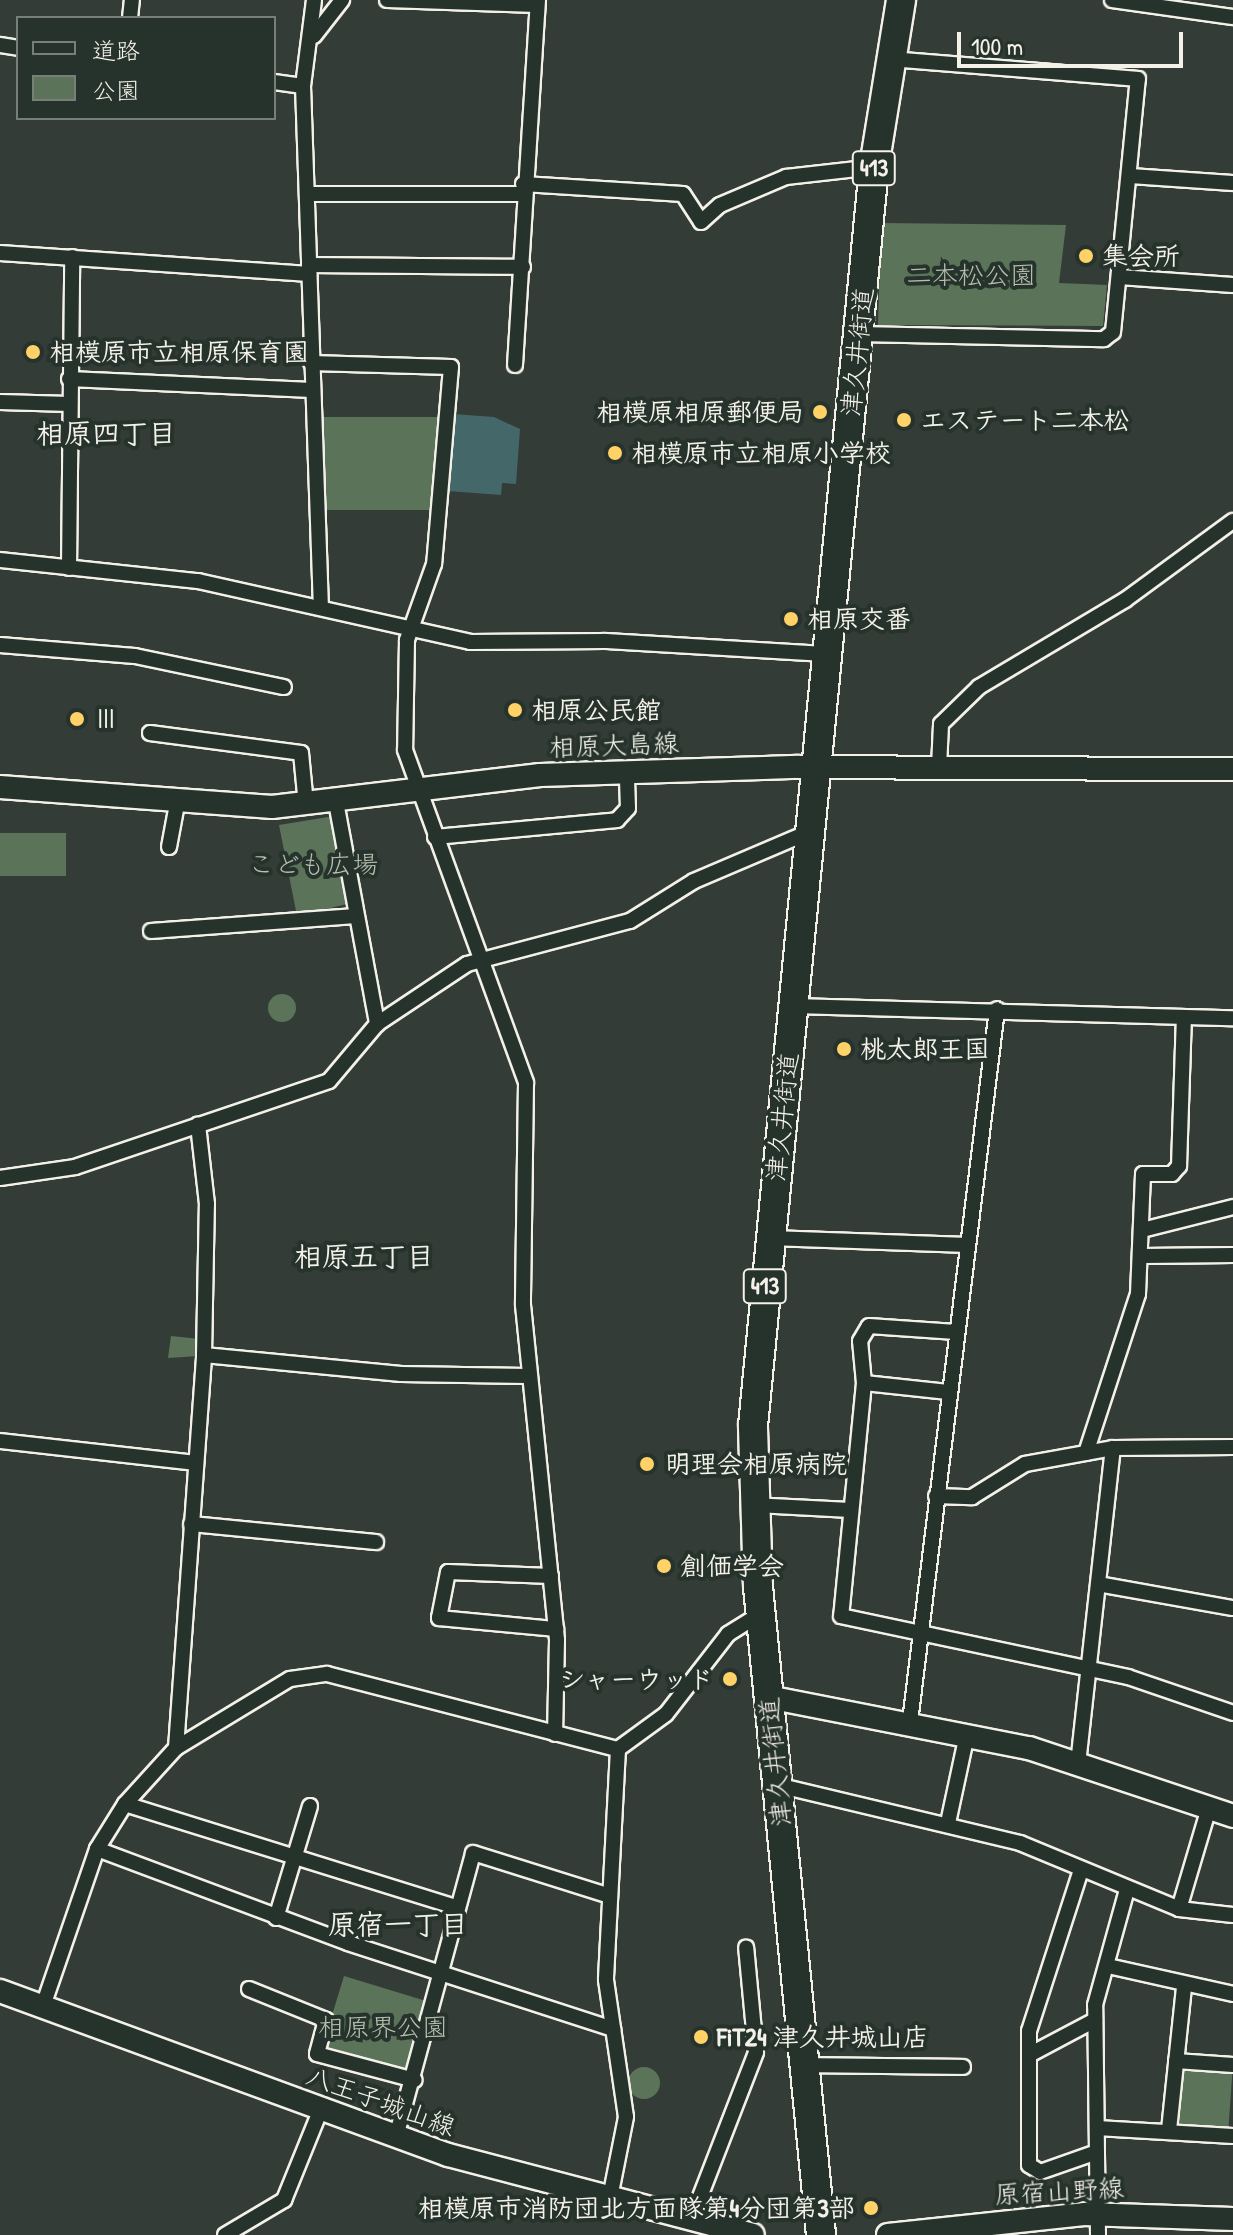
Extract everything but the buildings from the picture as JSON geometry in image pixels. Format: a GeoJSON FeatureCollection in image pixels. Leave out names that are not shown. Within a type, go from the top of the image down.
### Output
{"type":"FeatureCollection","features":[{"type":"Feature","properties":{"kind":"highway","name":"津久井街道"},"geometry":{"type":"LineString","coordinates":[[821,2235],[760,1614],[754,1505],[755,1393],[874,167],[901,0]]}},
{"type":"Feature","properties":{"kind":"street"},"geometry":{"type":"LineString","coordinates":[[314,0],[303,86],[321,608]]}},
{"type":"Feature","properties":{"kind":"street"},"geometry":{"type":"LineString","coordinates":[[308,56],[321,22],[342,0]]}},
{"type":"Feature","properties":{"kind":"street"},"geometry":{"type":"LineString","coordinates":[[387,0],[537,3],[523,189],[523,267],[515,365]]}},
{"type":"Feature","properties":{"kind":"street"},"geometry":{"type":"LineString","coordinates":[[1119,1],[1233,17]]}},
{"type":"Feature","properties":{"kind":"street"},"geometry":{"type":"LineString","coordinates":[[859,334],[1104,339],[1113,332],[1141,89],[1133,75],[891,59]]}},
{"type":"Feature","properties":{"kind":"street"},"geometry":{"type":"LineString","coordinates":[[276,82],[303,86]]}},
{"type":"Feature","properties":{"kind":"street"},"geometry":{"type":"LineString","coordinates":[[308,194],[523,189],[683,194],[701,222],[720,205],[786,177],[874,167]]}},
{"type":"Feature","properties":{"kind":"street"},"geometry":{"type":"LineString","coordinates":[[1130,176],[1233,183]]}},
{"type":"Feature","properties":{"kind":"street"},"geometry":{"type":"LineString","coordinates":[[0,253],[309,270],[523,267]]}},
{"type":"Feature","properties":{"kind":"street"},"geometry":{"type":"LineString","coordinates":[[69,568],[72,257]]}},
{"type":"Feature","properties":{"kind":"street"},"geometry":{"type":"LineString","coordinates":[[1119,277],[1233,285]]}},
{"type":"Feature","properties":{"kind":"street"},"geometry":{"type":"LineString","coordinates":[[311,363],[451,367],[434,564],[411,631],[405,750],[416,791],[485,955],[526,1083],[527,1376],[556,1629],[555,1734]]}},
{"type":"Feature","properties":{"kind":"street"},"geometry":{"type":"LineString","coordinates":[[69,379],[312,390]]}},
{"type":"Feature","properties":{"kind":"street"},"geometry":{"type":"LineString","coordinates":[[0,402],[70,404]]}},
{"type":"Feature","properties":{"kind":"street"},"geometry":{"type":"LineString","coordinates":[[939,767],[941,724],[979,687],[1132,595],[1233,521]]}},
{"type":"Feature","properties":{"kind":"street"},"geometry":{"type":"LineString","coordinates":[[0,560],[198,581],[411,631],[492,644],[605,641],[827,654]]}},
{"type":"Feature","properties":{"kind":"street"},"geometry":{"type":"LineString","coordinates":[[0,645],[135,656],[284,687]]}},
{"type":"Feature","properties":{"kind":"street"},"geometry":{"type":"LineString","coordinates":[[150,733],[301,753],[306,805]]}},
{"type":"Feature","properties":{"kind":"street","name":"相原大島線"},"geometry":{"type":"LineString","coordinates":[[0,787],[306,805],[416,791],[627,772],[815,767],[1233,769]]}},
{"type":"Feature","properties":{"kind":"street"},"geometry":{"type":"LineString","coordinates":[[435,837],[617,820],[628,808],[627,772]]}},
{"type":"Feature","properties":{"kind":"street"},"geometry":{"type":"LineString","coordinates":[[169,847],[178,799]]}},
{"type":"Feature","properties":{"kind":"street"},"geometry":{"type":"LineString","coordinates":[[336,802],[377,1024]]}},
{"type":"Feature","properties":{"kind":"street"},"geometry":{"type":"LineString","coordinates":[[0,1178],[47,1175],[329,1081],[377,1024],[485,955],[630,921],[694,881],[809,832]]}},
{"type":"Feature","properties":{"kind":"street"},"geometry":{"type":"LineString","coordinates":[[151,931],[355,916]]}},
{"type":"Feature","properties":{"kind":"street"},"geometry":{"type":"LineString","coordinates":[[792,1006],[997,1009],[1233,1018]]}},
{"type":"Feature","properties":{"kind":"street"},"geometry":{"type":"LineString","coordinates":[[910,1722],[997,1009]]}},
{"type":"Feature","properties":{"kind":"street"},"geometry":{"type":"LineString","coordinates":[[1086,1453],[1126,1342],[1146,1229],[1143,1174],[1172,1174],[1179,1166],[1184,1017]]}},
{"type":"Feature","properties":{"kind":"street"},"geometry":{"type":"LineString","coordinates":[[176,1748],[204,1355],[207,1204],[198,1125]]}},
{"type":"Feature","properties":{"kind":"street"},"geometry":{"type":"LineString","coordinates":[[1146,1229],[1233,1207]]}},
{"type":"Feature","properties":{"kind":"street"},"geometry":{"type":"LineString","coordinates":[[770,1238],[968,1245]]}},
{"type":"Feature","properties":{"kind":"street"},"geometry":{"type":"LineString","coordinates":[[1143,1256],[1233,1255]]}},
{"type":"Feature","properties":{"kind":"street"},"geometry":{"type":"LineString","coordinates":[[956,1332],[869,1326],[860,1341],[864,1383],[838,1611],[921,1634],[1088,1668],[1233,1713]]}},
{"type":"Feature","properties":{"kind":"street"},"geometry":{"type":"LineString","coordinates":[[204,1355],[401,1374],[527,1376]]}},
{"type":"Feature","properties":{"kind":"street"},"geometry":{"type":"LineString","coordinates":[[864,1383],[948,1392]]}},
{"type":"Feature","properties":{"kind":"street"},"geometry":{"type":"LineString","coordinates":[[0,1441],[196,1463]]}},
{"type":"Feature","properties":{"kind":"street"},"geometry":{"type":"LineString","coordinates":[[936,1496],[972,1497],[1025,1464],[1113,1448],[1233,1447]]}},
{"type":"Feature","properties":{"kind":"street"},"geometry":{"type":"LineString","coordinates":[[1078,1764],[1113,1448]]}},
{"type":"Feature","properties":{"kind":"street"},"geometry":{"type":"LineString","coordinates":[[754,1505],[848,1510]]}},
{"type":"Feature","properties":{"kind":"street"},"geometry":{"type":"LineString","coordinates":[[191,1524],[376,1542]]}},
{"type":"Feature","properties":{"kind":"street"},"geometry":{"type":"LineString","coordinates":[[551,1576],[448,1572],[439,1618],[556,1629]]}},
{"type":"Feature","properties":{"kind":"street"},"geometry":{"type":"LineString","coordinates":[[1098,1584],[1233,1608]]}},
{"type":"Feature","properties":{"kind":"street"},"geometry":{"type":"LineString","coordinates":[[43,2006],[97,1849],[125,1804],[176,1748],[308,1673],[618,1749],[666,1714],[728,1634],[760,1614]]}},
{"type":"Feature","properties":{"kind":"street"},"geometry":{"type":"LineString","coordinates":[[768,1697],[967,1734],[1078,1764],[1208,1811],[1233,1816]]}},
{"type":"Feature","properties":{"kind":"street"},"geometry":{"type":"LineString","coordinates":[[948,1823],[967,1734]]}},
{"type":"Feature","properties":{"kind":"street"},"geometry":{"type":"LineString","coordinates":[[610,2198],[626,2117],[613,2029],[607,1895],[618,1749]]}},
{"type":"Feature","properties":{"kind":"street"},"geometry":{"type":"LineString","coordinates":[[777,1785],[948,1823],[1179,1909],[1233,1915]]}},
{"type":"Feature","properties":{"kind":"street"},"geometry":{"type":"LineString","coordinates":[[125,1804],[294,1862],[455,1907]]}},
{"type":"Feature","properties":{"kind":"street"},"geometry":{"type":"LineString","coordinates":[[276,1918],[310,1806]]}},
{"type":"Feature","properties":{"kind":"street"},"geometry":{"type":"LineString","coordinates":[[1179,1909],[1208,1811]]}},
{"type":"Feature","properties":{"kind":"street"},"geometry":{"type":"LineString","coordinates":[[97,1849],[276,1918],[613,2029]]}},
{"type":"Feature","properties":{"kind":"street"},"geometry":{"type":"LineString","coordinates":[[396,2137],[415,2080],[443,1973],[455,1907],[476,1853],[607,1895]]}},
{"type":"Feature","properties":{"kind":"street"},"geometry":{"type":"LineString","coordinates":[[1081,1870],[1029,2031],[1030,2169],[1097,2152]]}},
{"type":"Feature","properties":{"kind":"street"},"geometry":{"type":"LineString","coordinates":[[1098,2225],[1095,2020],[1127,1890]]}},
{"type":"Feature","properties":{"kind":"street"},"geometry":{"type":"LineString","coordinates":[[688,2227],[756,2052],[746,1947]]}},
{"type":"Feature","properties":{"kind":"street"},"geometry":{"type":"LineString","coordinates":[[1108,1966],[1184,1988],[1233,1994]]}},
{"type":"Feature","properties":{"kind":"street"},"geometry":{"type":"LineString","coordinates":[[1169,2130],[1184,1988]]}},
{"type":"Feature","properties":{"kind":"street"},"geometry":{"type":"LineString","coordinates":[[249,1989],[326,2020],[317,2054],[415,2080]]}},
{"type":"Feature","properties":{"kind":"street","name":"八王子城山線"},"geometry":{"type":"LineString","coordinates":[[0,1991],[396,2137],[610,2198],[688,2227],[753,2235]]}},
{"type":"Feature","properties":{"kind":"street"},"geometry":{"type":"LineString","coordinates":[[1029,2055],[1095,2020]]}},
{"type":"Feature","properties":{"kind":"street"},"geometry":{"type":"LineString","coordinates":[[1176,2061],[1233,2065]]}},
{"type":"Feature","properties":{"kind":"street"},"geometry":{"type":"LineString","coordinates":[[805,2065],[963,2067]]}},
{"type":"Feature","properties":{"kind":"street"},"geometry":{"type":"LineString","coordinates":[[225,2235],[284,2200],[321,2109]]}},
{"type":"Feature","properties":{"kind":"street"},"geometry":{"type":"LineString","coordinates":[[1097,2128],[1233,2136]]}},
{"type":"Feature","properties":{"kind":"street","name":"原宿山野線"},"geometry":{"type":"LineString","coordinates":[[888,2235],[1233,2219]]}},
{"type":"Feature","properties":{"kind":"green space","name":"二本松公園"},"geometry":{"type":"Polygon","coordinates":[[[881,223],[1066,225],[1059,283],[1107,285],[1103,326],[878,325],[881,223]]]}},
{"type":"Feature","properties":{"kind":"green space"},"geometry":{"type":"Polygon","coordinates":[[[322,417],[440,417],[440,510],[322,510],[322,417]]]}},
{"type":"Feature","properties":{"kind":"green space","name":"こども広場"},"geometry":{"type":"Polygon","coordinates":[[[328,817],[335,821],[347,904],[297,916],[279,825],[328,817]]]}},
{"type":"Feature","properties":{"kind":"green space"},"geometry":{"type":"Polygon","coordinates":[[[0,833],[66,833],[66,876],[0,876],[0,833]]]}},
{"type":"Feature","properties":{"kind":"green space"},"geometry":{"type":"Polygon","coordinates":[[[282,994],[292,998],[296,1008],[292,1018],[282,1022],[272,1018],[268,1008],[272,998],[282,994]]]}},
{"type":"Feature","properties":{"kind":"green space"},"geometry":{"type":"Polygon","coordinates":[[[171,1336],[200,1339],[199,1356],[168,1358],[171,1336]]]}},
{"type":"Feature","properties":{"kind":"green space","name":"相原界公園"},"geometry":{"type":"Polygon","coordinates":[[[344,1976],[431,2003],[409,2076],[321,2050],[344,1976]]]}},
{"type":"Feature","properties":{"kind":"green space"},"geometry":{"type":"Polygon","coordinates":[[[1176,2061],[1233,2065],[1228,2134],[1171,2130],[1176,2061]]]}},
{"type":"Feature","properties":{"kind":"green space"},"geometry":{"type":"Polygon","coordinates":[[[644,2067],[656,2071],[660,2083],[656,2095],[644,2099],[632,2095],[628,2083],[632,2071],[644,2067]]]}},
{"type":"Feature","properties":{"kind":"water"},"geometry":{"type":"Polygon","coordinates":[[[453,414],[494,417],[520,429],[516,484],[502,483],[501,495],[448,491],[453,414]]]}},
{"type":"Feature","properties":{"kind":"place","name":"集会所"},"geometry":{"type":"Point","coordinates":[1086,256]}},
{"type":"Feature","properties":{"kind":"place","name":"相模原市立相原保育園"},"geometry":{"type":"Point","coordinates":[33,352]}},
{"type":"Feature","properties":{"kind":"place","name":"相模原相原郵便局"},"geometry":{"type":"Point","coordinates":[820,412]}},
{"type":"Feature","properties":{"kind":"place","name":"エステート二本松"},"geometry":{"type":"Point","coordinates":[904,420]}},
{"type":"Feature","properties":{"kind":"place","name":"相模原市立相原小学校"},"geometry":{"type":"Point","coordinates":[615,453]}},
{"type":"Feature","properties":{"kind":"place","name":"相原交番"},"geometry":{"type":"Point","coordinates":[791,619]}},
{"type":"Feature","properties":{"kind":"place","name":"相原公民館"},"geometry":{"type":"Point","coordinates":[515,710]}},
{"type":"Feature","properties":{"kind":"place","name":"Ⅲ"},"geometry":{"type":"Point","coordinates":[77,719]}},
{"type":"Feature","properties":{"kind":"place","name":"桃太郎王国"},"geometry":{"type":"Point","coordinates":[844,1049]}},
{"type":"Feature","properties":{"kind":"place","name":"明理会相原病院"},"geometry":{"type":"Point","coordinates":[647,1464]}},
{"type":"Feature","properties":{"kind":"place","name":"創価学会"},"geometry":{"type":"Point","coordinates":[664,1566]}},
{"type":"Feature","properties":{"kind":"place","name":"シャーウッド"},"geometry":{"type":"Point","coordinates":[730,1679]}},
{"type":"Feature","properties":{"kind":"place","name":"FiT24 津久井城山店"},"geometry":{"type":"Point","coordinates":[701,2037]}},
{"type":"Feature","properties":{"kind":"place","name":"相模原市消防団北方面隊第4分団第3部"},"geometry":{"type":"Point","coordinates":[871,2208]}},
{"type":"Feature","properties":{"kind":"district","name":"相原四丁目"},"geometry":{"type":"Point","coordinates":[106,433]}},
{"type":"Feature","properties":{"kind":"district","name":"相原五丁目"},"geometry":{"type":"Point","coordinates":[364,1256]}},
{"type":"Feature","properties":{"kind":"district","name":"原宿一丁目"},"geometry":{"type":"Point","coordinates":[398,1924]}}]}
